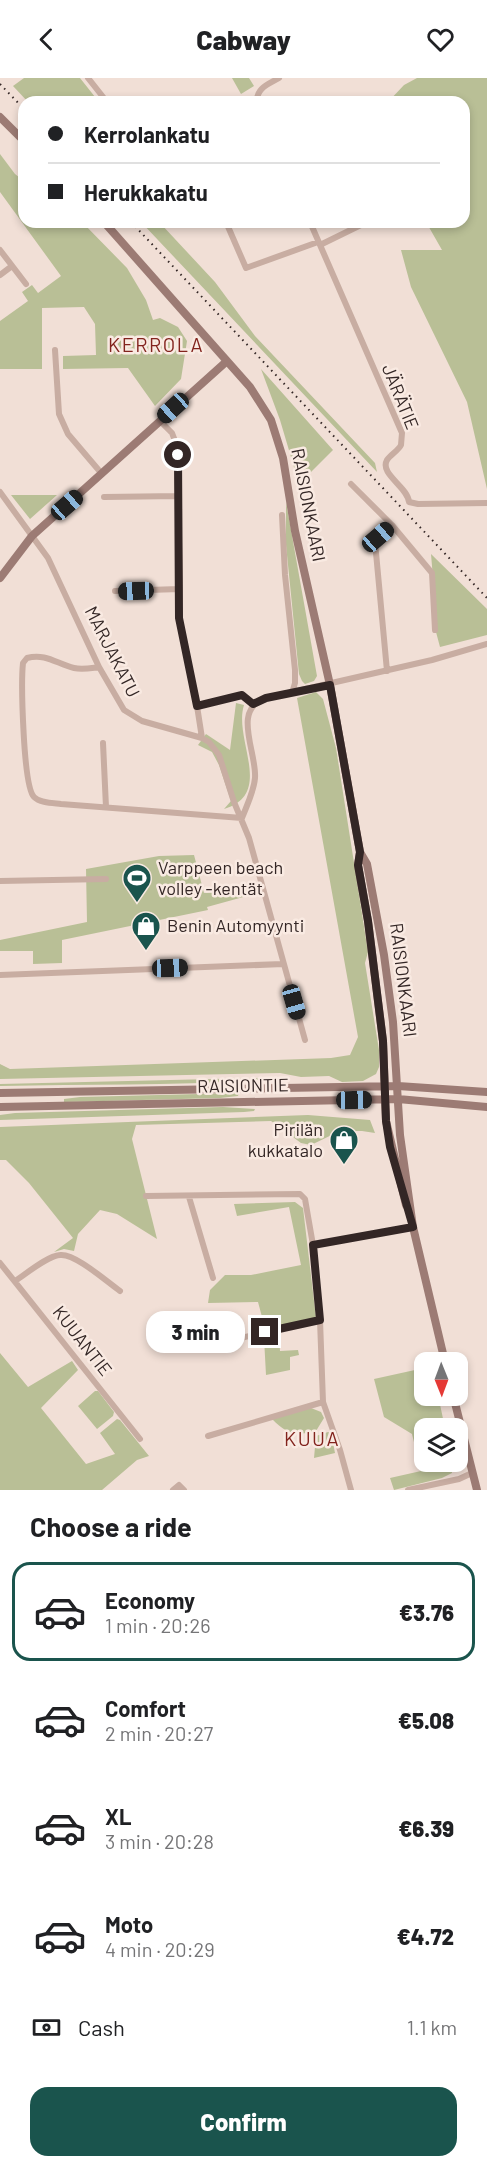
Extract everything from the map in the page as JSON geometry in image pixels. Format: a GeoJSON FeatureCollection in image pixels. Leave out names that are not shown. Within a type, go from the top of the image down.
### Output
{"type":"FeatureCollection","features":[{"type":"Feature","properties":{"kind":"main road"},"geometry":{"type":"LineString","coordinates":[[1,118],[18,135]]}},
{"type":"Feature","properties":{"kind":"main road","name":"RAISIONKAARI"},"geometry":{"type":"LineString","coordinates":[[109,228],[262,403],[276,432],[283,458],[295,531],[330,685],[360,852],[358,865],[372,947],[383,1041],[386,1121],[390,1147],[444,1352]]}},
{"type":"Feature","properties":{"kind":"main road"},"geometry":{"type":"LineString","coordinates":[[0,578],[32,536],[227,361]]}},
{"type":"Feature","properties":{"kind":"main road","name":"RAISIONKAARI"},"geometry":{"type":"LineString","coordinates":[[360,852],[367,864],[379,919],[393,1022],[402,1155],[412,1225]]}},
{"type":"Feature","properties":{"kind":"main road","name":"RAISIONTIE"},"geometry":{"type":"LineString","coordinates":[[0,1093],[385,1086],[487,1092]]}},
{"type":"Feature","properties":{"kind":"main road","name":"RAISIONTIE"},"geometry":{"type":"LineString","coordinates":[[0,1107],[398,1100],[487,1107]]}},
{"type":"Feature","properties":{"kind":"main road"},"geometry":{"type":"LineString","coordinates":[[456,1406],[477,1490]]}},
{"type":"Feature","properties":{"kind":"street"},"geometry":{"type":"LineString","coordinates":[[88,78],[102,96]]}},
{"type":"Feature","properties":{"kind":"street"},"geometry":{"type":"LineString","coordinates":[[258,96],[262,88],[279,78]]}},
{"type":"Feature","properties":{"kind":"street"},"geometry":{"type":"LineString","coordinates":[[229,228],[246,268],[319,244],[354,228]]}},
{"type":"Feature","properties":{"kind":"street","name":"JÄRÄTIE"},"geometry":{"type":"LineString","coordinates":[[312,228],[402,433],[401,445],[387,459],[389,474],[407,493],[409,502],[418,504],[487,503]]}},
{"type":"Feature","properties":{"kind":"street"},"geometry":{"type":"LineString","coordinates":[[0,250],[26,284]]}},
{"type":"Feature","properties":{"kind":"street"},"geometry":{"type":"LineString","coordinates":[[0,274],[12,266]]}},
{"type":"Feature","properties":{"kind":"street"},"geometry":{"type":"LineString","coordinates":[[55,350],[58,414],[68,434],[102,474]]}},
{"type":"Feature","properties":{"kind":"street"},"geometry":{"type":"LineString","coordinates":[[160,421],[176,440],[180,630],[202,738],[209,742],[219,755],[234,802],[242,818],[305,1040]]}},
{"type":"Feature","properties":{"kind":"street"},"geometry":{"type":"LineString","coordinates":[[351,484],[392,525],[432,573],[435,630]]}},
{"type":"Feature","properties":{"kind":"street","name":"MARJAKATU"},"geometry":{"type":"LineString","coordinates":[[0,492],[48,558],[118,702],[132,716],[202,738]]}},
{"type":"Feature","properties":{"kind":"street"},"geometry":{"type":"LineString","coordinates":[[104,496],[178,496]]}},
{"type":"Feature","properties":{"kind":"street"},"geometry":{"type":"LineString","coordinates":[[282,515],[285,575],[295,670],[292,693]]}},
{"type":"Feature","properties":{"kind":"street"},"geometry":{"type":"LineString","coordinates":[[387,671],[375,542],[392,525]]}},
{"type":"Feature","properties":{"kind":"street"},"geometry":{"type":"LineString","coordinates":[[115,591],[180,589]]}},
{"type":"Feature","properties":{"kind":"street"},"geometry":{"type":"LineString","coordinates":[[242,818],[255,781],[247,724],[253,704],[266,698],[330,685],[487,644]]}},
{"type":"Feature","properties":{"kind":"street"},"geometry":{"type":"LineString","coordinates":[[99,667],[80,669],[44,657],[27,658],[23,663],[26,767],[33,796],[41,801],[50,802],[242,818]]}},
{"type":"Feature","properties":{"kind":"street"},"geometry":{"type":"LineString","coordinates":[[197,706],[242,695],[253,704]]}},
{"type":"Feature","properties":{"kind":"street"},"geometry":{"type":"LineString","coordinates":[[103,743],[106,807]]}},
{"type":"Feature","properties":{"kind":"street"},"geometry":{"type":"LineString","coordinates":[[0,881],[106,879]]}},
{"type":"Feature","properties":{"kind":"street"},"geometry":{"type":"LineString","coordinates":[[0,975],[283,964]]}},
{"type":"Feature","properties":{"kind":"street"},"geometry":{"type":"LineString","coordinates":[[146,1196],[300,1194],[305,1199],[313,1245],[320,1320],[322,1402],[340,1450],[351,1490]]}},
{"type":"Feature","properties":{"kind":"street"},"geometry":{"type":"LineString","coordinates":[[189,1197],[213,1278]]}},
{"type":"Feature","properties":{"kind":"street"},"geometry":{"type":"LineString","coordinates":[[313,1245],[412,1225]]}},
{"type":"Feature","properties":{"kind":"street"},"geometry":{"type":"LineString","coordinates":[[15,1281],[54,1256],[62,1254],[72,1257],[120,1291]]}},
{"type":"Feature","properties":{"kind":"street","name":"KUUANTIE"},"geometry":{"type":"LineString","coordinates":[[0,1263],[140,1439]]}},
{"type":"Feature","properties":{"kind":"street"},"geometry":{"type":"LineString","coordinates":[[223,1342],[320,1320]]}},
{"type":"Feature","properties":{"kind":"street"},"geometry":{"type":"LineString","coordinates":[[208,1436],[322,1402]]}},
{"type":"Feature","properties":{"kind":"street"},"geometry":{"type":"LineString","coordinates":[[408,1490],[459,1479],[472,1473]]}},
{"type":"Feature","properties":{"kind":"street"},"geometry":{"type":"LineString","coordinates":[[172,1490],[179,1485],[184,1490]]}},
{"type":"Feature","properties":{"kind":"green space"},"geometry":{"type":"Polygon","coordinates":[[[24,78],[80,78],[94,96],[22,96],[13,86],[24,78]]]}},
{"type":"Feature","properties":{"kind":"green space"},"geometry":{"type":"Polygon","coordinates":[[[232,78],[249,78],[254,86],[241,94],[232,78]]]}},
{"type":"Feature","properties":{"kind":"green space"},"geometry":{"type":"Polygon","coordinates":[[[417,78],[487,78],[487,489],[467,402],[411,287],[401,250],[442,250],[429,228],[470,228],[470,96],[394,96],[404,85],[417,78]]]}},
{"type":"Feature","properties":{"kind":"green space"},"geometry":{"type":"Polygon","coordinates":[[[0,154],[18,176],[18,217],[0,192],[0,154]]]}},
{"type":"Feature","properties":{"kind":"green space"},"geometry":{"type":"Polygon","coordinates":[[[26,228],[88,228],[127,268],[146,300],[153,320],[160,318],[178,327],[187,341],[181,379],[155,406],[128,368],[63,369],[63,356],[96,355],[95,324],[84,307],[42,308],[42,369],[0,369],[0,321],[28,301],[22,292],[32,285],[38,293],[61,276],[26,228]]]}},
{"type":"Feature","properties":{"kind":"green space"},"geometry":{"type":"Polygon","coordinates":[[[147,228],[165,228],[215,282],[255,336],[375,463],[377,472],[147,228]]]}},
{"type":"Feature","properties":{"kind":"green space"},"geometry":{"type":"Polygon","coordinates":[[[261,369],[333,450],[299,484],[280,420],[261,369]]]}},
{"type":"Feature","properties":{"kind":"green space"},"geometry":{"type":"Polygon","coordinates":[[[11,495],[57,495],[30,519],[11,495]]]}},
{"type":"Feature","properties":{"kind":"green space"},"geometry":{"type":"Polygon","coordinates":[[[286,502],[317,676],[314,681],[305,684],[299,674],[286,545],[286,502]]]}},
{"type":"Feature","properties":{"kind":"green space"},"geometry":{"type":"Polygon","coordinates":[[[431,554],[487,609],[487,635],[440,647],[432,617],[431,554]]]}},
{"type":"Feature","properties":{"kind":"green space"},"geometry":{"type":"Polygon","coordinates":[[[316,692],[323,699],[336,748],[368,952],[365,963],[379,1050],[379,1067],[376,1074],[363,1081],[342,1082],[329,1076],[301,1077],[280,1073],[0,1079],[0,1064],[10,1069],[331,1058],[350,1055],[358,1037],[297,698],[316,692]]]}},
{"type":"Feature","properties":{"kind":"green space"},"geometry":{"type":"Polygon","coordinates":[[[236,703],[244,705],[243,733],[250,778],[247,791],[239,802],[224,809],[231,801],[219,765],[212,752],[198,745],[206,734],[230,750],[236,703]]]}},
{"type":"Feature","properties":{"kind":"green space"},"geometry":{"type":"Polygon","coordinates":[[[194,855],[204,893],[256,886],[258,893],[207,907],[208,910],[62,940],[62,963],[33,964],[33,951],[0,951],[0,940],[87,922],[86,869],[159,856],[194,855]]]}},
{"type":"Feature","properties":{"kind":"green space"},"geometry":{"type":"Polygon","coordinates":[[[260,1078],[260,1080],[195,1083],[0,1086],[0,1084],[260,1078]]]}},
{"type":"Feature","properties":{"kind":"green space"},"geometry":{"type":"Polygon","coordinates":[[[239,1093],[238,1096],[220,1098],[64,1102],[64,1099],[80,1097],[239,1093]]]}},
{"type":"Feature","properties":{"kind":"green space"},"geometry":{"type":"Polygon","coordinates":[[[223,1107],[255,1109],[244,1112],[0,1120],[0,1115],[15,1113],[223,1107]]]}},
{"type":"Feature","properties":{"kind":"green space"},"geometry":{"type":"Polygon","coordinates":[[[308,1115],[370,1120],[375,1133],[340,1131],[311,1145],[301,1143],[271,1121],[136,1125],[132,1139],[157,1239],[117,1214],[100,1210],[78,1234],[74,1251],[64,1249],[54,1252],[73,1238],[29,1183],[6,1160],[0,1160],[0,1127],[308,1115]]]}},
{"type":"Feature","properties":{"kind":"green space"},"geometry":{"type":"Polygon","coordinates":[[[295,1202],[303,1208],[316,1318],[265,1328],[258,1302],[208,1303],[210,1290],[225,1275],[251,1275],[301,1265],[289,1207],[237,1216],[234,1204],[295,1202]]]}},
{"type":"Feature","properties":{"kind":"green space"},"geometry":{"type":"Polygon","coordinates":[[[279,1335],[280,1351],[298,1350],[299,1355],[290,1357],[290,1370],[266,1375],[264,1338],[279,1335]]]}},
{"type":"Feature","properties":{"kind":"green space"},"geometry":{"type":"Polygon","coordinates":[[[0,1353],[28,1387],[72,1361],[78,1370],[41,1408],[86,1464],[115,1454],[100,1433],[117,1419],[149,1456],[137,1460],[102,1490],[0,1490],[0,1353]]]}},
{"type":"Feature","properties":{"kind":"green space"},"geometry":{"type":"Polygon","coordinates":[[[414,1370],[414,1406],[440,1406],[443,1418],[414,1418],[414,1442],[412,1434],[384,1417],[374,1379],[414,1370]]]}},
{"type":"Feature","properties":{"kind":"green space"},"geometry":{"type":"Polygon","coordinates":[[[98,1391],[114,1412],[113,1416],[97,1429],[78,1406],[98,1391]]]}},
{"type":"Feature","properties":{"kind":"green space"},"geometry":{"type":"Polygon","coordinates":[[[311,1408],[321,1412],[324,1418],[316,1431],[292,1433],[272,1419],[311,1408]]]}},
{"type":"Feature","properties":{"kind":"green space"},"geometry":{"type":"Polygon","coordinates":[[[331,1433],[335,1453],[314,1458],[316,1436],[331,1433]]]}},
{"type":"Feature","properties":{"kind":"green space"},"geometry":{"type":"Polygon","coordinates":[[[417,1472],[452,1472],[442,1478],[394,1490],[390,1478],[417,1472]]]}},
{"type":"Feature","properties":{"kind":"railway"},"geometry":{"type":"LineString","coordinates":[[0,84],[18,103]]}},
{"type":"Feature","properties":{"kind":"railway"},"geometry":{"type":"LineString","coordinates":[[137,228],[487,598]]}},
{"type":"Feature","properties":{"kind":"place","name":"Varppeen beach volley -kentät"},"geometry":{"type":"Point","coordinates":[137,904]}},
{"type":"Feature","properties":{"kind":"place","name":"Benin Automyynti"},"geometry":{"type":"Point","coordinates":[146,952]}},
{"type":"Feature","properties":{"kind":"place","name":"Pirilän kukkatalo"},"geometry":{"type":"Point","coordinates":[344,1166]}},
{"type":"Feature","properties":{"kind":"district","name":"KERROLA"},"geometry":{"type":"Point","coordinates":[156,345]}},
{"type":"Feature","properties":{"kind":"district","name":"KUUA"},"geometry":{"type":"Point","coordinates":[312,1439]}},
{"type":"Feature","properties":{"kind":"route"},"geometry":{"type":"LineString","coordinates":[[178,455],[180,589],[178,606],[183,642],[197,706],[242,695],[253,704],[266,698],[330,685],[360,852],[358,865],[368,921],[383,1041],[386,1121],[390,1147],[413,1227],[313,1245],[320,1320],[265,1332]]}}]}
